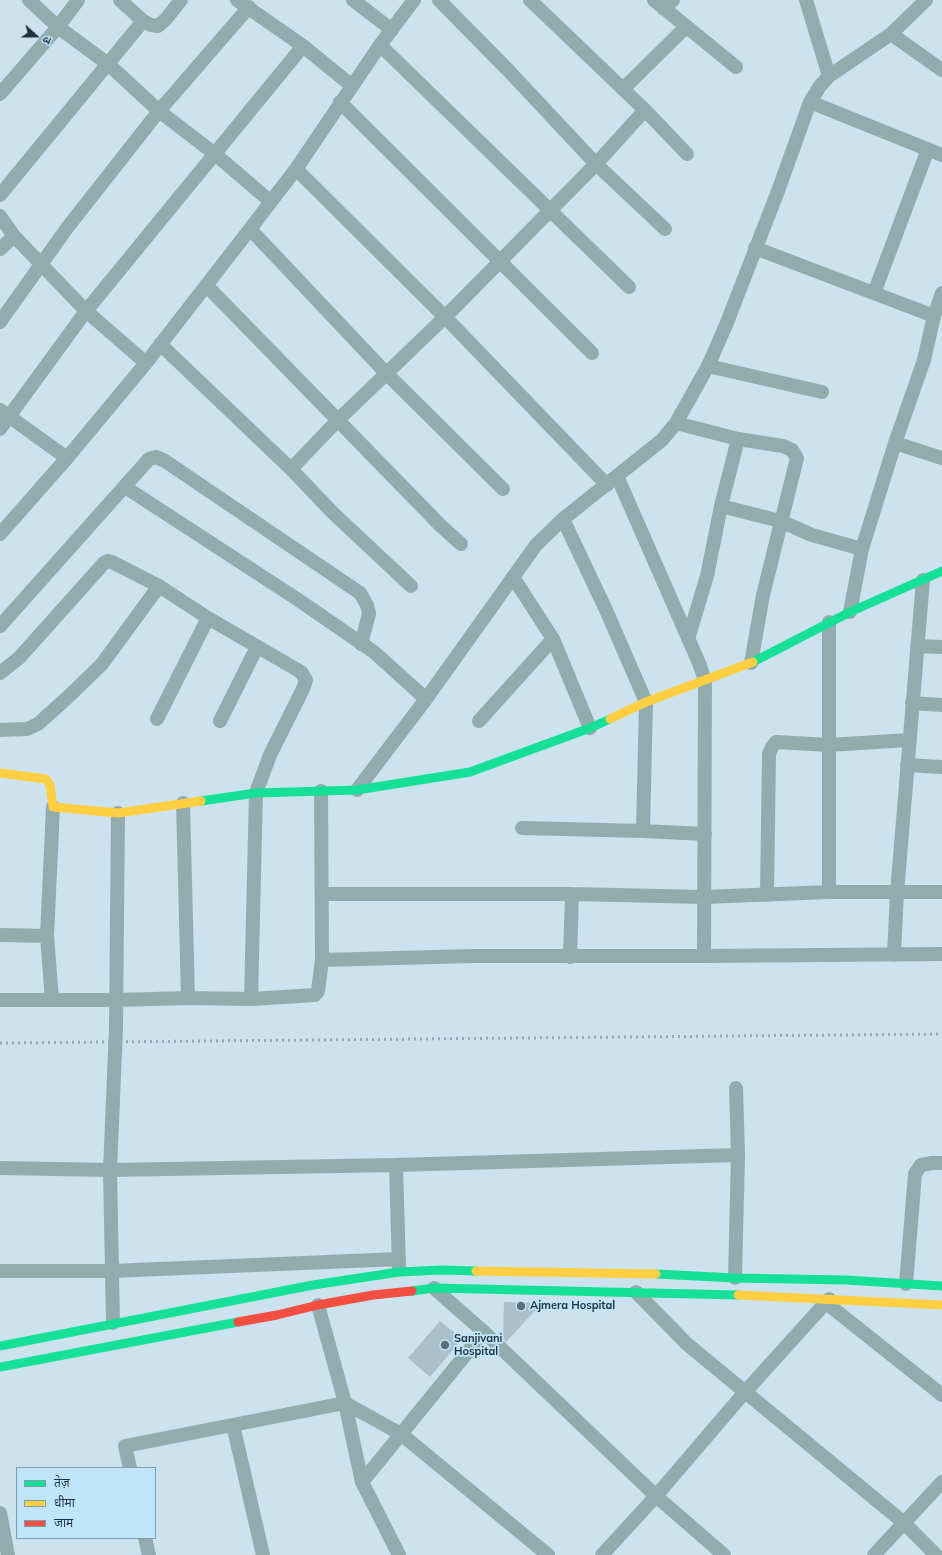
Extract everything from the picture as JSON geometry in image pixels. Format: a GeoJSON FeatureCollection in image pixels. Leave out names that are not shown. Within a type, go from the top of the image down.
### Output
{"type":"FeatureCollection","features":[{"type":"Feature","properties":{"kind":"main road"},"geometry":{"type":"LineString","coordinates":[[0,773],[46,779],[50,785],[53,807],[118,813],[256,792],[357,790],[470,772],[590,728],[646,702],[751,663],[850,612],[942,571]]}},
{"type":"Feature","properties":{"kind":"main road"},"geometry":{"type":"LineString","coordinates":[[0,1346],[313,1285],[399,1265],[441,1270],[654,1274],[735,1278],[846,1280],[942,1286]]}},
{"type":"Feature","properties":{"kind":"main road"},"geometry":{"type":"LineString","coordinates":[[0,1367],[276,1315],[318,1305],[373,1295],[434,1288],[636,1292],[827,1301],[942,1304]]}},
{"type":"Feature","properties":{"kind":"street"},"geometry":{"type":"LineString","coordinates":[[29,0],[58,27],[108,64],[160,111],[215,154],[271,202]]}},
{"type":"Feature","properties":{"kind":"street"},"geometry":{"type":"LineString","coordinates":[[0,94],[58,27],[78,0]]}},
{"type":"Feature","properties":{"kind":"street"},"geometry":{"type":"LineString","coordinates":[[120,0],[143,21],[151,25],[158,26],[166,19],[181,0]]}},
{"type":"Feature","properties":{"kind":"street"},"geometry":{"type":"LineString","coordinates":[[353,0],[392,30]]}},
{"type":"Feature","properties":{"kind":"street"},"geometry":{"type":"LineString","coordinates":[[0,534],[67,458],[146,363],[271,202],[296,169],[380,45],[414,0]]}},
{"type":"Feature","properties":{"kind":"street"},"geometry":{"type":"LineString","coordinates":[[439,0],[508,70],[596,164],[665,229]]}},
{"type":"Feature","properties":{"kind":"street"},"geometry":{"type":"LineString","coordinates":[[530,0],[645,110],[687,154]]}},
{"type":"Feature","properties":{"kind":"street"},"geometry":{"type":"LineString","coordinates":[[654,0],[669,4],[686,28],[736,67]]}},
{"type":"Feature","properties":{"kind":"street"},"geometry":{"type":"LineString","coordinates":[[357,790],[426,699],[536,545],[564,518],[662,440],[676,423],[708,366],[726,324],[778,191],[810,102],[820,86],[829,76],[891,34],[926,0]]}},
{"type":"Feature","properties":{"kind":"street"},"geometry":{"type":"LineString","coordinates":[[807,1],[829,76]]}},
{"type":"Feature","properties":{"kind":"street"},"geometry":{"type":"LineString","coordinates":[[0,322],[67,228],[243,4],[303,46],[352,86]]}},
{"type":"Feature","properties":{"kind":"street"},"geometry":{"type":"LineString","coordinates":[[0,195],[143,21]]}},
{"type":"Feature","properties":{"kind":"street"},"geometry":{"type":"LineString","coordinates":[[623,89],[686,28]]}},
{"type":"Feature","properties":{"kind":"street"},"geometry":{"type":"LineString","coordinates":[[891,34],[942,70]]}},
{"type":"Feature","properties":{"kind":"street"},"geometry":{"type":"LineString","coordinates":[[380,45],[629,287]]}},
{"type":"Feature","properties":{"kind":"street"},"geometry":{"type":"LineString","coordinates":[[0,430],[5,413],[303,46]]}},
{"type":"Feature","properties":{"kind":"street"},"geometry":{"type":"LineString","coordinates":[[340,102],[592,353]]}},
{"type":"Feature","properties":{"kind":"street"},"geometry":{"type":"LineString","coordinates":[[810,102],[942,155]]}},
{"type":"Feature","properties":{"kind":"street"},"geometry":{"type":"LineString","coordinates":[[291,470],[338,420],[446,317],[500,260],[596,164],[645,110]]}},
{"type":"Feature","properties":{"kind":"street"},"geometry":{"type":"LineString","coordinates":[[874,293],[928,149]]}},
{"type":"Feature","properties":{"kind":"street"},"geometry":{"type":"LineString","coordinates":[[296,169],[446,317],[588,466],[612,481],[688,639],[705,680],[704,956]]}},
{"type":"Feature","properties":{"kind":"street"},"geometry":{"type":"LineString","coordinates":[[0,216],[14,236],[86,312],[146,363]]}},
{"type":"Feature","properties":{"kind":"street"},"geometry":{"type":"LineString","coordinates":[[250,229],[386,373],[503,489]]}},
{"type":"Feature","properties":{"kind":"street"},"geometry":{"type":"LineString","coordinates":[[0,249],[14,236]]}},
{"type":"Feature","properties":{"kind":"street"},"geometry":{"type":"LineString","coordinates":[[755,248],[934,316]]}},
{"type":"Feature","properties":{"kind":"street"},"geometry":{"type":"LineString","coordinates":[[206,285],[441,526],[461,544]]}},
{"type":"Feature","properties":{"kind":"street"},"geometry":{"type":"LineString","coordinates":[[850,612],[862,549],[895,443],[924,360],[934,316],[942,293]]}},
{"type":"Feature","properties":{"kind":"street"},"geometry":{"type":"LineString","coordinates":[[160,344],[291,470],[333,513],[411,586]]}},
{"type":"Feature","properties":{"kind":"street"},"geometry":{"type":"LineString","coordinates":[[708,366],[822,392]]}},
{"type":"Feature","properties":{"kind":"street"},"geometry":{"type":"LineString","coordinates":[[5,413],[67,458]]}},
{"type":"Feature","properties":{"kind":"street"},"geometry":{"type":"LineString","coordinates":[[676,423],[738,438],[783,446],[792,450],[797,458],[780,521],[763,595],[751,663]]}},
{"type":"Feature","properties":{"kind":"street"},"geometry":{"type":"LineString","coordinates":[[688,639],[707,576],[721,506],[738,438]]}},
{"type":"Feature","properties":{"kind":"street"},"geometry":{"type":"LineString","coordinates":[[895,443],[942,458]]}},
{"type":"Feature","properties":{"kind":"street"},"geometry":{"type":"LineString","coordinates":[[0,626],[149,459],[156,457],[165,461],[360,593],[367,605],[369,614],[361,644]]}},
{"type":"Feature","properties":{"kind":"street"},"geometry":{"type":"LineString","coordinates":[[125,487],[297,599],[361,644],[378,656],[426,699]]}},
{"type":"Feature","properties":{"kind":"street"},"geometry":{"type":"LineString","coordinates":[[721,506],[780,521],[812,535],[862,549]]}},
{"type":"Feature","properties":{"kind":"street"},"geometry":{"type":"LineString","coordinates":[[564,518],[646,702],[643,831]]}},
{"type":"Feature","properties":{"kind":"street"},"geometry":{"type":"LineString","coordinates":[[0,673],[19,658],[104,562],[112,562],[159,586],[208,618],[301,672],[306,680],[303,689],[270,755],[256,792],[250,999]]}},
{"type":"Feature","properties":{"kind":"street"},"geometry":{"type":"LineString","coordinates":[[512,577],[553,639],[590,728]]}},
{"type":"Feature","properties":{"kind":"street"},"geometry":{"type":"LineString","coordinates":[[894,955],[897,893],[923,580]]}},
{"type":"Feature","properties":{"kind":"street"},"geometry":{"type":"LineString","coordinates":[[0,730],[27,729],[38,724],[68,697],[102,664],[159,586]]}},
{"type":"Feature","properties":{"kind":"street"},"geometry":{"type":"LineString","coordinates":[[157,719],[208,618]]}},
{"type":"Feature","properties":{"kind":"street"},"geometry":{"type":"LineString","coordinates":[[829,892],[830,622]]}},
{"type":"Feature","properties":{"kind":"street"},"geometry":{"type":"LineString","coordinates":[[479,721],[553,639]]}},
{"type":"Feature","properties":{"kind":"street"},"geometry":{"type":"LineString","coordinates":[[917,646],[942,647]]}},
{"type":"Feature","properties":{"kind":"street"},"geometry":{"type":"LineString","coordinates":[[220,721],[257,647]]}},
{"type":"Feature","properties":{"kind":"street"},"geometry":{"type":"LineString","coordinates":[[912,703],[942,705]]}},
{"type":"Feature","properties":{"kind":"street"},"geometry":{"type":"LineString","coordinates":[[767,895],[769,754],[776,742],[829,745],[910,740]]}},
{"type":"Feature","properties":{"kind":"street"},"geometry":{"type":"LineString","coordinates":[[907,766],[942,767]]}},
{"type":"Feature","properties":{"kind":"street"},"geometry":{"type":"LineString","coordinates":[[0,1000],[116,1000],[188,998],[250,999],[315,995],[318,991],[322,960],[322,791]]}},
{"type":"Feature","properties":{"kind":"street"},"geometry":{"type":"LineString","coordinates":[[183,803],[188,998]]}},
{"type":"Feature","properties":{"kind":"street"},"geometry":{"type":"LineString","coordinates":[[52,1000],[47,936],[53,807]]}},
{"type":"Feature","properties":{"kind":"street"},"geometry":{"type":"LineString","coordinates":[[113,1323],[110,1170],[116,1000],[118,813]]}},
{"type":"Feature","properties":{"kind":"street"},"geometry":{"type":"LineString","coordinates":[[522,828],[705,834]]}},
{"type":"Feature","properties":{"kind":"street"},"geometry":{"type":"LineString","coordinates":[[322,894],[572,894],[704,896],[829,892],[942,892]]}},
{"type":"Feature","properties":{"kind":"street"},"geometry":{"type":"LineString","coordinates":[[570,957],[572,894]]}},
{"type":"Feature","properties":{"kind":"street"},"geometry":{"type":"LineString","coordinates":[[0,935],[47,936]]}},
{"type":"Feature","properties":{"kind":"street"},"geometry":{"type":"LineString","coordinates":[[322,960],[473,956],[570,957],[942,954]]}},
{"type":"Feature","properties":{"kind":"street"},"geometry":{"type":"LineString","coordinates":[[735,1278],[738,1155],[736,1088]]}},
{"type":"Feature","properties":{"kind":"street"},"geometry":{"type":"LineString","coordinates":[[0,1168],[110,1170],[396,1165],[738,1155]]}},
{"type":"Feature","properties":{"kind":"street"},"geometry":{"type":"LineString","coordinates":[[906,1284],[915,1174],[921,1165],[942,1163]]}},
{"type":"Feature","properties":{"kind":"street"},"geometry":{"type":"LineString","coordinates":[[0,1271],[111,1271],[399,1265],[396,1165]]}},
{"type":"Feature","properties":{"kind":"street"},"geometry":{"type":"LineString","coordinates":[[434,1288],[484,1332],[656,1496],[724,1555]]}},
{"type":"Feature","properties":{"kind":"street"},"geometry":{"type":"LineString","coordinates":[[636,1292],[687,1344],[903,1522],[936,1555]]}},
{"type":"Feature","properties":{"kind":"street"},"geometry":{"type":"LineString","coordinates":[[602,1555],[656,1496],[745,1392],[827,1301],[942,1395]]}},
{"type":"Feature","properties":{"kind":"street"},"geometry":{"type":"LineString","coordinates":[[318,1305],[345,1403],[362,1482],[399,1555]]}},
{"type":"Feature","properties":{"kind":"street"},"geometry":{"type":"LineString","coordinates":[[362,1482],[484,1332]]}},
{"type":"Feature","properties":{"kind":"street"},"geometry":{"type":"LineString","coordinates":[[130,1467],[125,1446],[345,1403],[401,1434],[548,1555]]}},
{"type":"Feature","properties":{"kind":"street"},"geometry":{"type":"LineString","coordinates":[[233,1425],[263,1555]]}},
{"type":"Feature","properties":{"kind":"street"},"geometry":{"type":"LineString","coordinates":[[874,1555],[903,1522],[942,1482]]}},
{"type":"Feature","properties":{"kind":"street"},"geometry":{"type":"LineString","coordinates":[[0,1513],[8,1555]]}},
{"type":"Feature","properties":{"kind":"street"},"geometry":{"type":"LineString","coordinates":[[145,1539],[149,1555]]}},
{"type":"Feature","properties":{"kind":"building"},"geometry":{"type":"Polygon","coordinates":[[[504,1302],[542,1303],[506,1342],[503,1338],[504,1302]]]}},
{"type":"Feature","properties":{"kind":"building"},"geometry":{"type":"Polygon","coordinates":[[[440,1321],[462,1339],[430,1377],[408,1358],[440,1321]]]}},
{"type":"Feature","properties":{"kind":"railway"},"geometry":{"type":"LineString","coordinates":[[0,1043],[942,1034]]}},
{"type":"Feature","properties":{"kind":"traffic: fast"},"geometry":{"type":"LineString","coordinates":[[753,662],[850,612],[942,571]]}},
{"type":"Feature","properties":{"kind":"traffic: fast"},"geometry":{"type":"LineString","coordinates":[[201,801],[256,793],[357,790],[470,772],[590,728],[610,719]]}},
{"type":"Feature","properties":{"kind":"traffic: fast"},"geometry":{"type":"LineString","coordinates":[[0,1346],[313,1285],[399,1272],[441,1270],[476,1271]]}},
{"type":"Feature","properties":{"kind":"traffic: fast"},"geometry":{"type":"LineString","coordinates":[[656,1274],[735,1278],[846,1280],[942,1286]]}},
{"type":"Feature","properties":{"kind":"traffic: fast"},"geometry":{"type":"LineString","coordinates":[[412,1291],[434,1288],[738,1295]]}},
{"type":"Feature","properties":{"kind":"traffic: fast"},"geometry":{"type":"LineString","coordinates":[[0,1367],[238,1322]]}},
{"type":"Feature","properties":{"kind":"traffic: slow"},"geometry":{"type":"LineString","coordinates":[[610,719],[646,702],[753,662]]}},
{"type":"Feature","properties":{"kind":"traffic: slow"},"geometry":{"type":"LineString","coordinates":[[0,773],[46,779],[50,785],[53,807],[118,813],[201,801]]}},
{"type":"Feature","properties":{"kind":"traffic: slow"},"geometry":{"type":"LineString","coordinates":[[476,1271],[656,1274]]}},
{"type":"Feature","properties":{"kind":"traffic: slow"},"geometry":{"type":"LineString","coordinates":[[738,1295],[942,1305]]}},
{"type":"Feature","properties":{"kind":"traffic: jam"},"geometry":{"type":"LineString","coordinates":[[238,1322],[373,1295],[412,1291]]}},
{"type":"Feature","properties":{"kind":"place","name":"Ajmera Hospital"},"geometry":{"type":"Point","coordinates":[521,1306]}},
{"type":"Feature","properties":{"kind":"place","name":"Sanjivani Hospital"},"geometry":{"type":"Point","coordinates":[445,1345]}}]}
